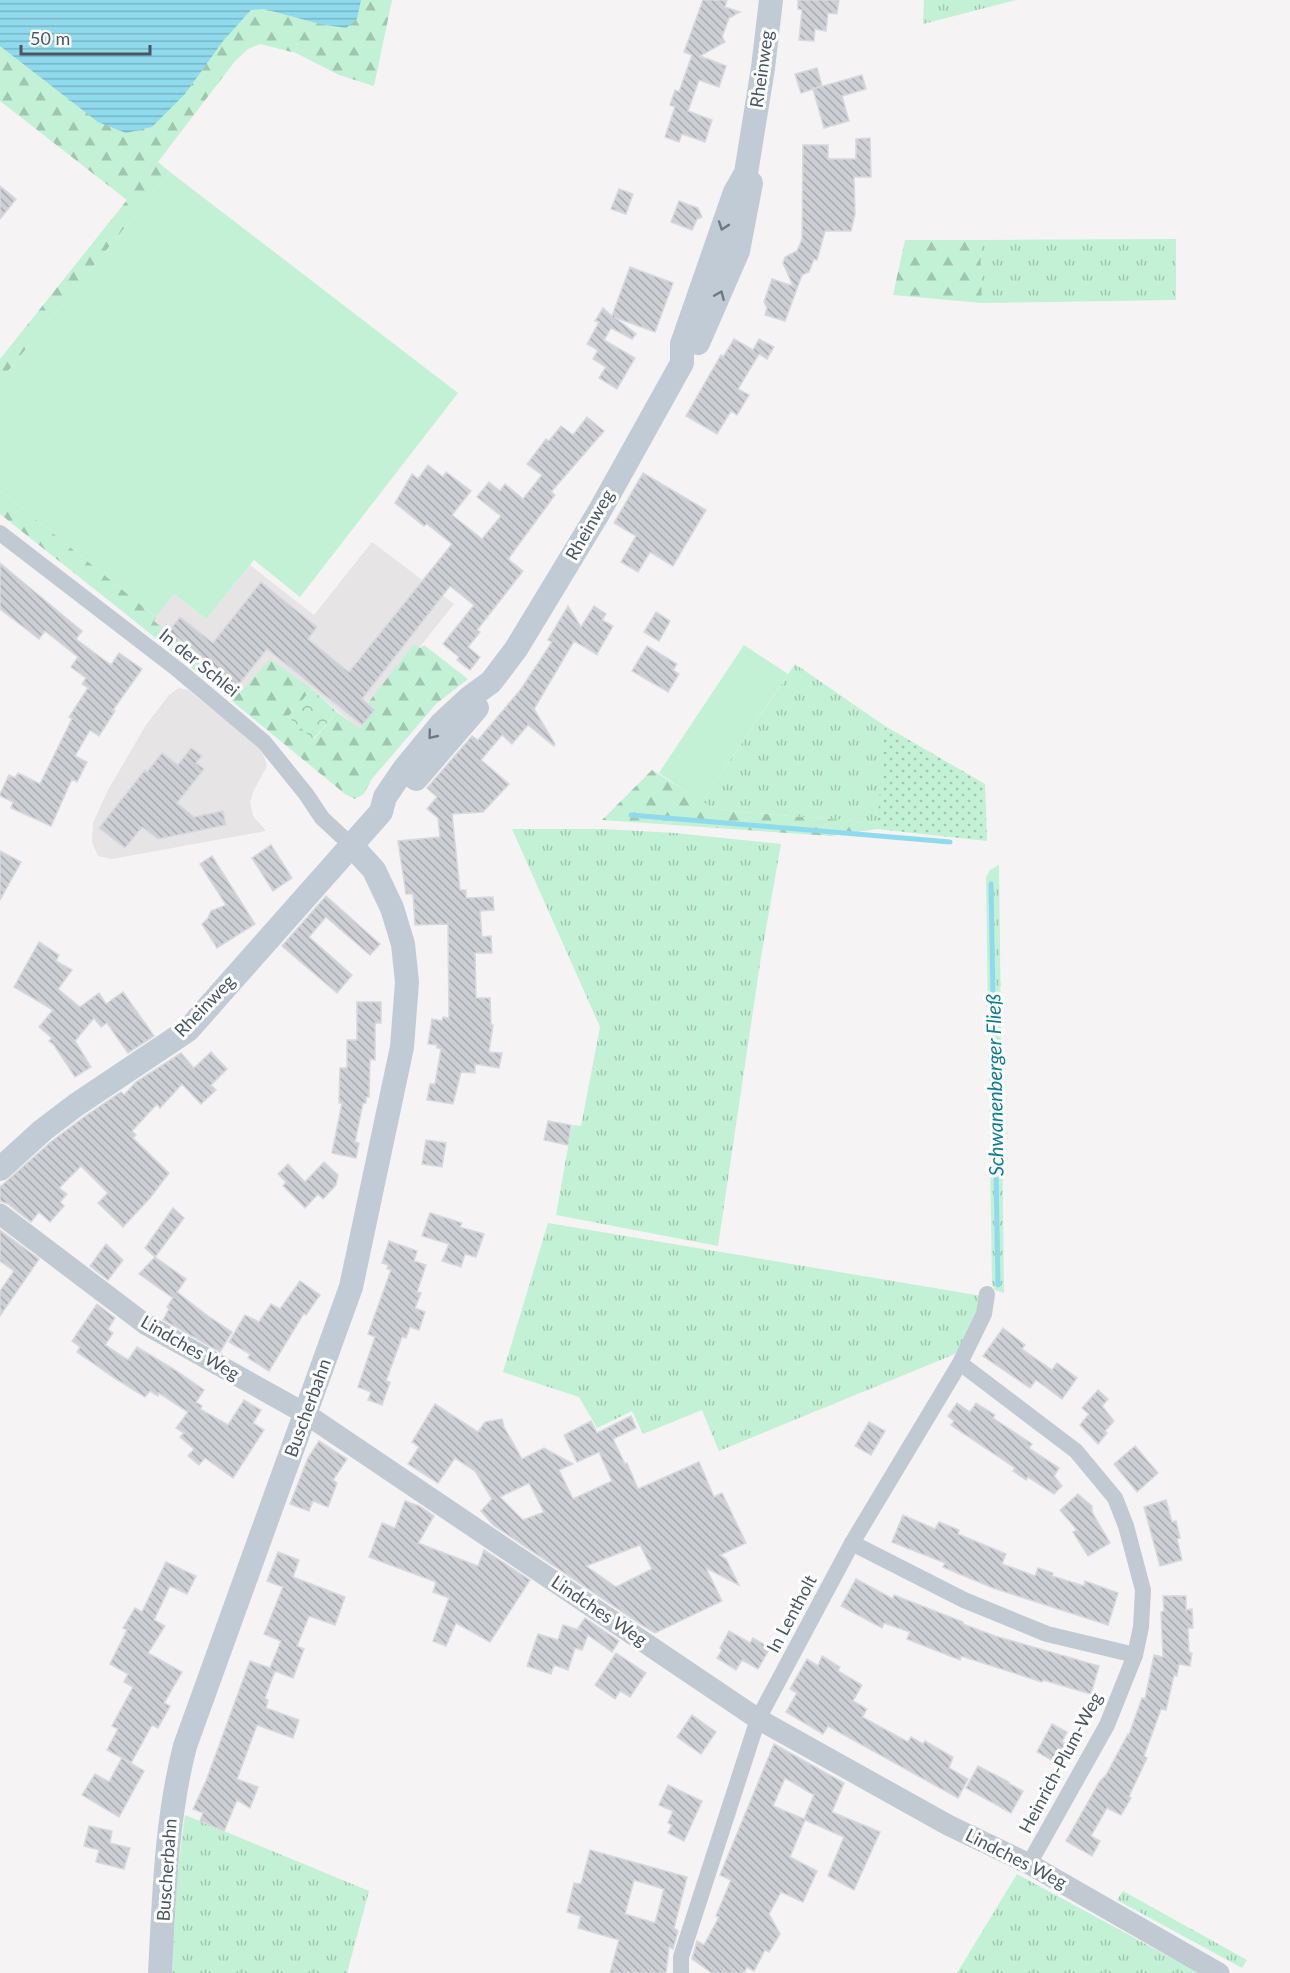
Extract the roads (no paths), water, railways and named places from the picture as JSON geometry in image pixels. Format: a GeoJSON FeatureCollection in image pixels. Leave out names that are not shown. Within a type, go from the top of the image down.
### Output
{"type":"FeatureCollection","features":[{"type":"Feature","properties":{"kind":"main road","name":"Rheinweg"},"geometry":{"type":"LineString","coordinates":[[0,1169],[43,1130],[76,1105],[188,1030],[381,812],[392,808],[486,697],[490,682],[516,649],[557,583],[681,363],[693,354],[738,251],[752,184],[746,173],[763,68],[771,0]]}},
{"type":"Feature","properties":{"kind":"main road","name":"Buscherbahn"},"geometry":{"type":"LineString","coordinates":[[160,1973],[171,1816],[176,1781],[185,1746],[351,1287],[402,1047],[406,982],[403,944],[392,908],[374,870],[352,846]]}},
{"type":"Feature","properties":{"kind":"street","name":"In der Schlei"},"geometry":{"type":"LineString","coordinates":[[0,533],[177,669],[264,742],[306,794],[322,818],[352,846]]}},
{"type":"Feature","properties":{"kind":"street","name":"Lindches Weg"},"geometry":{"type":"LineString","coordinates":[[0,1214],[144,1324],[306,1414],[758,1719],[948,1825],[1029,1864],[1219,1973]]}},
{"type":"Feature","properties":{"kind":"street","name":"In Lentholt"},"geometry":{"type":"LineString","coordinates":[[681,1973],[681,1957],[758,1719],[852,1543],[960,1363],[984,1314],[987,1294]]}},
{"type":"Feature","properties":{"kind":"street","name":"Heinrich-Plum-Weg"},"geometry":{"type":"LineString","coordinates":[[960,1363],[1076,1451],[1115,1498],[1126,1526],[1143,1590],[1141,1627],[1135,1655],[1107,1725],[1029,1864]]}},
{"type":"Feature","properties":{"kind":"street"},"geometry":{"type":"LineString","coordinates":[[852,1543],[964,1600],[1047,1634],[1135,1655]]}},
{"type":"Feature","properties":{"kind":"water"},"geometry":{"type":"Polygon","coordinates":[[[0,0],[361,0],[357,19],[346,28],[320,24],[264,9],[251,10],[223,41],[185,94],[152,127],[126,133],[98,122],[0,46],[0,0]]]}},
{"type":"Feature","properties":{"kind":"waterway","name":"Schwanenberger Fließ"},"geometry":{"type":"LineString","coordinates":[[631,815],[950,842]]}},
{"type":"Feature","properties":{"kind":"waterway","name":"Schwanenberger Fließ"},"geometry":{"type":"LineString","coordinates":[[991,884],[998,1285]]}}]}
